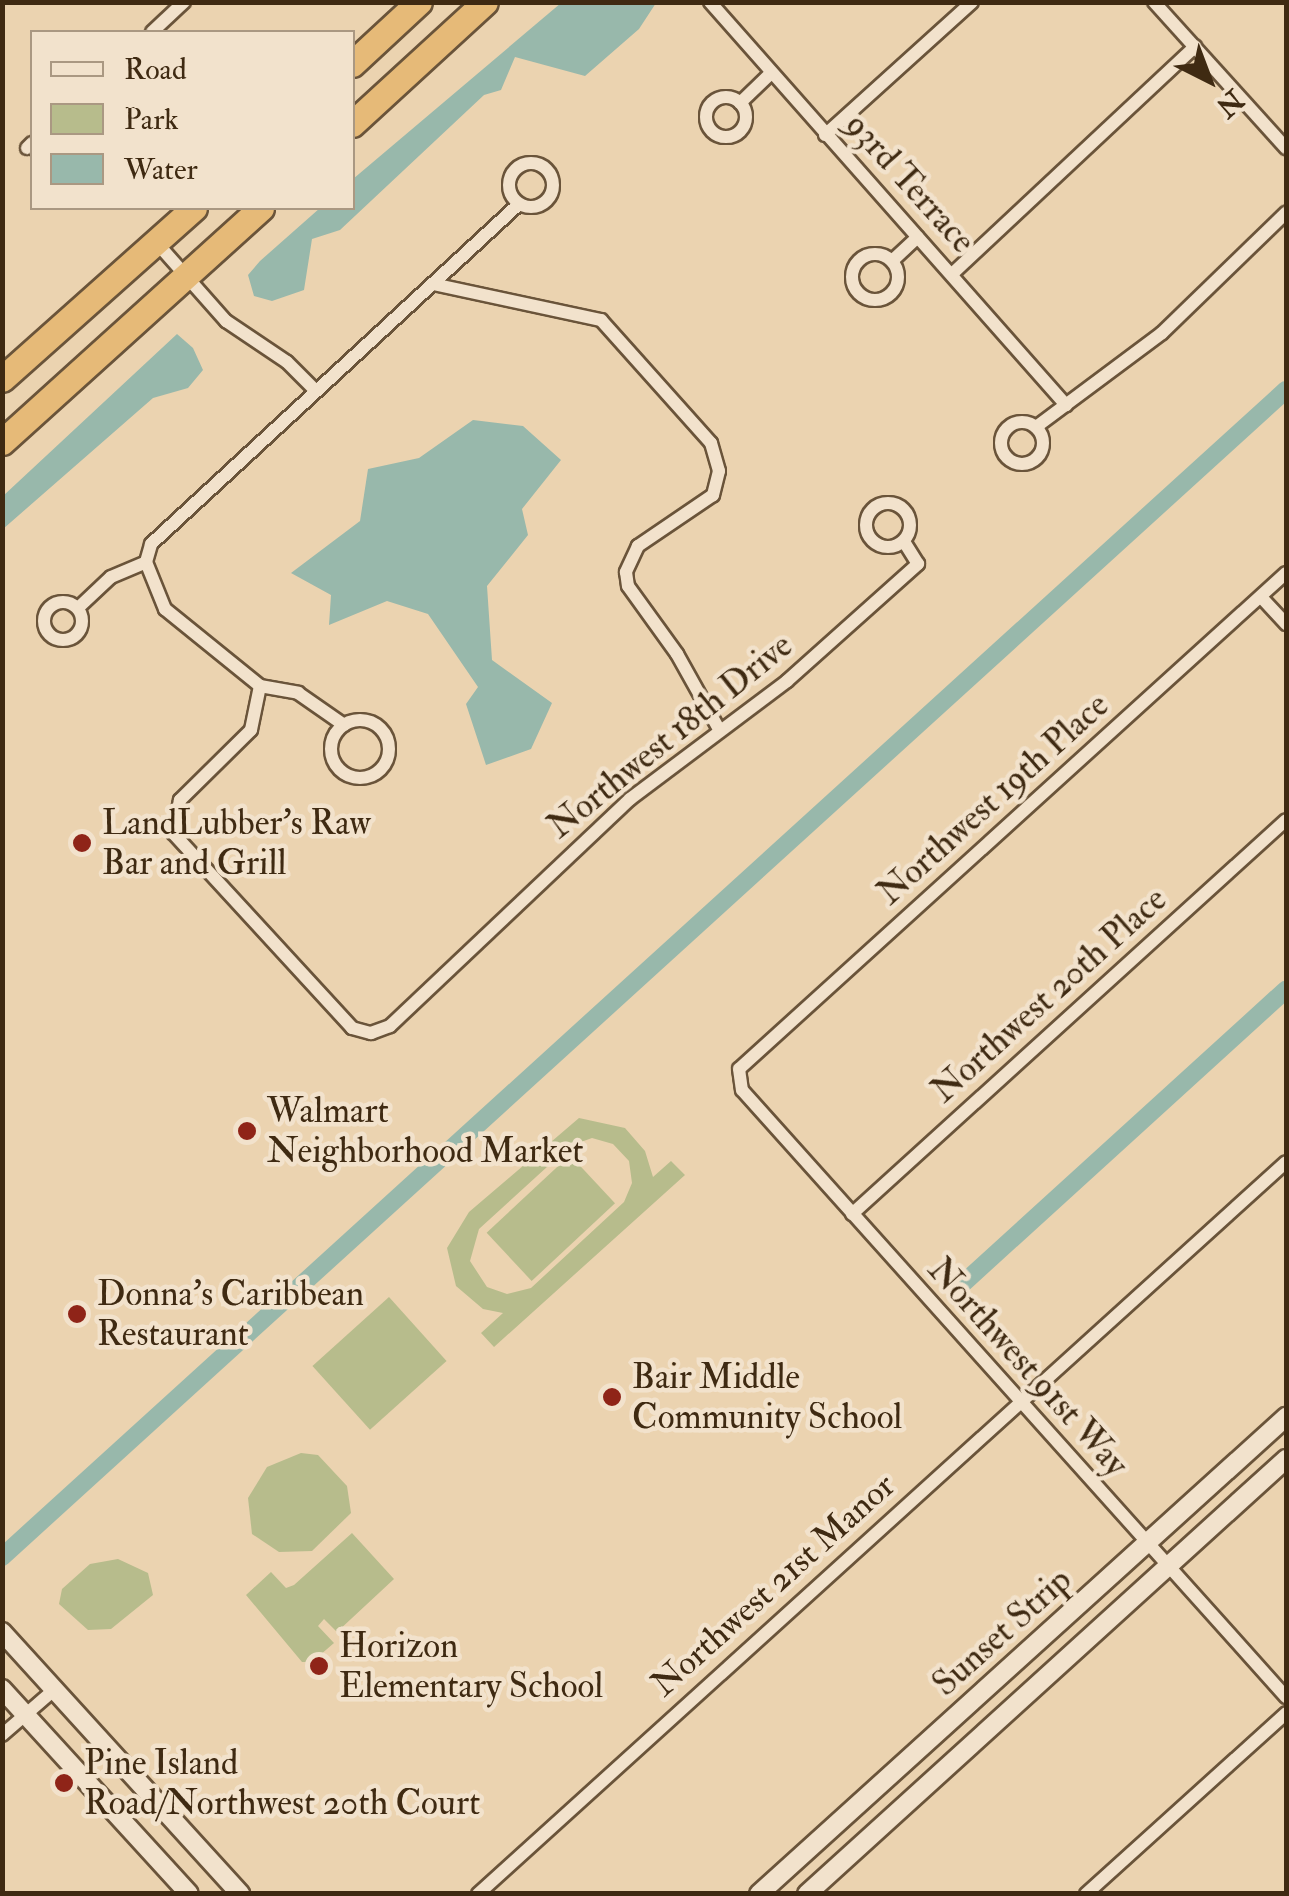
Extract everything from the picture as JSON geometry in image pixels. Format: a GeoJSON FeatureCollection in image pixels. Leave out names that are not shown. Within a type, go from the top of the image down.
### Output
{"type":"FeatureCollection","features":[{"type":"Feature","properties":{"kind":"highway"},"geometry":{"type":"LineString","coordinates":[[355,61],[420,2]]}},
{"type":"Feature","properties":{"kind":"highway"},"geometry":{"type":"LineString","coordinates":[[355,121],[486,2]]}},
{"type":"Feature","properties":{"kind":"highway"},"geometry":{"type":"LineString","coordinates":[[2,378],[192,210]]}},
{"type":"Feature","properties":{"kind":"highway"},"geometry":{"type":"LineString","coordinates":[[2,442],[260,210]]}},
{"type":"Feature","properties":{"kind":"street"},"geometry":{"type":"LineString","coordinates":[[154,30],[184,2]]}},
{"type":"Feature","properties":{"kind":"street","name":"93rd Terrace"},"geometry":{"type":"LineString","coordinates":[[710,2],[1066,405]]}},
{"type":"Feature","properties":{"kind":"street"},"geometry":{"type":"LineString","coordinates":[[825,135],[972,2]]}},
{"type":"Feature","properties":{"kind":"street"},"geometry":{"type":"LineString","coordinates":[[1154,2],[1286,148]]}},
{"type":"Feature","properties":{"kind":"street"},"geometry":{"type":"LineString","coordinates":[[952,274],[1195,47]]}},
{"type":"Feature","properties":{"kind":"street"},"geometry":{"type":"LineString","coordinates":[[740,103],[770,74]]}},
{"type":"Feature","properties":{"kind":"street"},"geometry":{"type":"LineString","coordinates":[[344,725],[330,747],[334,764],[355,778],[372,776],[386,762],[385,735],[371,722],[344,725],[298,693],[260,686],[166,609],[146,562],[151,544],[520,204]]}},
{"type":"Feature","properties":{"kind":"street"},"geometry":{"type":"LineString","coordinates":[[1036,427],[1162,333],[1286,213]]}},
{"type":"Feature","properties":{"kind":"street"},"geometry":{"type":"LineString","coordinates":[[892,261],[918,237]]}},
{"type":"Feature","properties":{"kind":"street"},"geometry":{"type":"LineString","coordinates":[[156,242],[226,321],[287,362],[316,391]]}},
{"type":"Feature","properties":{"kind":"street"},"geometry":{"type":"LineString","coordinates":[[433,284],[601,320],[711,444],[719,472],[712,495],[638,546],[626,572],[628,586],[677,654],[720,731]]}},
{"type":"Feature","properties":{"kind":"street","name":"Northwest 18th Drive"},"geometry":{"type":"LineString","coordinates":[[260,686],[251,730],[180,800],[173,833],[352,1028],[372,1033],[390,1026],[630,800],[787,681],[918,564],[904,542]]}},
{"type":"Feature","properties":{"kind":"street"},"geometry":{"type":"LineString","coordinates":[[78,608],[111,577],[146,562]]}},
{"type":"Feature","properties":{"kind":"street","name":"Northwest 19th Place"},"geometry":{"type":"LineString","coordinates":[[740,1069],[1286,573]]}},
{"type":"Feature","properties":{"kind":"street"},"geometry":{"type":"LineString","coordinates":[[1261,596],[1286,624]]}},
{"type":"Feature","properties":{"kind":"street","name":"Northwest 20th Place"},"geometry":{"type":"LineString","coordinates":[[852,1214],[1286,820]]}},
{"type":"Feature","properties":{"kind":"street","name":"Northwest 91st Way"},"geometry":{"type":"LineString","coordinates":[[740,1069],[742,1090],[1286,1696]]}},
{"type":"Feature","properties":{"kind":"street","name":"Northwest 21st Manor"},"geometry":{"type":"LineString","coordinates":[[478,1894],[1286,1162]]}},
{"type":"Feature","properties":{"kind":"street","name":"Sunset Strip"},"geometry":{"type":"LineString","coordinates":[[760,1894],[1286,1417]]}},
{"type":"Feature","properties":{"kind":"street","name":"Sunset Strip"},"geometry":{"type":"LineString","coordinates":[[807,1894],[1286,1458]]}},
{"type":"Feature","properties":{"kind":"street"},"geometry":{"type":"LineString","coordinates":[[2,1632],[240,1894]]}},
{"type":"Feature","properties":{"kind":"street"},"geometry":{"type":"LineString","coordinates":[[2,1689],[189,1894]]}},
{"type":"Feature","properties":{"kind":"street"},"geometry":{"type":"LineString","coordinates":[[2,1736],[54,1690]]}},
{"type":"Feature","properties":{"kind":"street"},"geometry":{"type":"LineString","coordinates":[[1086,1894],[1286,1712]]}},
{"type":"Feature","properties":{"kind":"green space"},"geometry":{"type":"Polygon","coordinates":[[[579,1118],[625,1128],[645,1151],[653,1177],[671,1161],[685,1175],[494,1347],[481,1333],[503,1313],[483,1309],[456,1286],[447,1248],[469,1212],[579,1118]],[[592,1138],[570,1146],[479,1229],[470,1261],[487,1287],[507,1294],[531,1288],[624,1202],[632,1183],[629,1161],[613,1144],[592,1138]]]}},
{"type":"Feature","properties":{"kind":"green space"},"geometry":{"type":"Polygon","coordinates":[[[570,1155],[615,1203],[532,1281],[487,1233],[570,1155]]]}},
{"type":"Feature","properties":{"kind":"green space"},"geometry":{"type":"Polygon","coordinates":[[[389,1297],[447,1361],[370,1430],[312,1366],[389,1297]]]}},
{"type":"Feature","properties":{"kind":"green space"},"geometry":{"type":"Polygon","coordinates":[[[301,1453],[318,1455],[347,1486],[351,1513],[312,1551],[279,1552],[252,1534],[248,1498],[267,1467],[301,1453]]]}},
{"type":"Feature","properties":{"kind":"green space"},"geometry":{"type":"Polygon","coordinates":[[[352,1533],[394,1579],[337,1632],[324,1619],[318,1626],[334,1643],[312,1662],[302,1662],[246,1595],[271,1572],[286,1588],[294,1585],[352,1533]]]}},
{"type":"Feature","properties":{"kind":"green space"},"geometry":{"type":"Polygon","coordinates":[[[118,1559],[148,1573],[153,1595],[111,1629],[88,1630],[59,1604],[62,1589],[90,1564],[118,1559]]]}},
{"type":"Feature","properties":{"kind":"water"},"geometry":{"type":"Polygon","coordinates":[[[561,3],[656,3],[639,29],[585,76],[515,57],[501,90],[484,95],[340,230],[312,239],[304,290],[272,301],[254,296],[248,275],[318,210],[355,210],[355,177],[561,3]]]}},
{"type":"Feature","properties":{"kind":"water"},"geometry":{"type":"Polygon","coordinates":[[[177,334],[193,348],[203,370],[188,388],[153,398],[3,529],[3,496],[177,334]]]}},
{"type":"Feature","properties":{"kind":"water"},"geometry":{"type":"Polygon","coordinates":[[[473,420],[523,426],[561,460],[522,509],[528,535],[487,586],[492,660],[552,703],[531,749],[486,765],[466,704],[478,687],[428,614],[387,601],[329,625],[331,595],[291,573],[360,521],[368,469],[419,458],[473,420]]]}},
{"type":"Feature","properties":{"kind":"waterway"},"geometry":{"type":"LineString","coordinates":[[2,1557],[1286,390]]}},
{"type":"Feature","properties":{"kind":"waterway"},"geometry":{"type":"LineString","coordinates":[[958,1288],[1286,990]]}},
{"type":"Feature","properties":{"kind":"place","name":"LandLubber's Raw Bar and Grill"},"geometry":{"type":"Point","coordinates":[82,843]}},
{"type":"Feature","properties":{"kind":"place","name":"Walmart Neighborhood Market"},"geometry":{"type":"Point","coordinates":[247,1131]}},
{"type":"Feature","properties":{"kind":"place","name":"Donna's Caribbean Restaurant"},"geometry":{"type":"Point","coordinates":[77,1314]}},
{"type":"Feature","properties":{"kind":"place","name":"Bair Middle Community School"},"geometry":{"type":"Point","coordinates":[612,1397]}},
{"type":"Feature","properties":{"kind":"place","name":"Horizon Elementary School"},"geometry":{"type":"Point","coordinates":[319,1666]}},
{"type":"Feature","properties":{"kind":"place","name":"Pine Island Road/Northwest 20th Court"},"geometry":{"type":"Point","coordinates":[64,1783]}}]}
